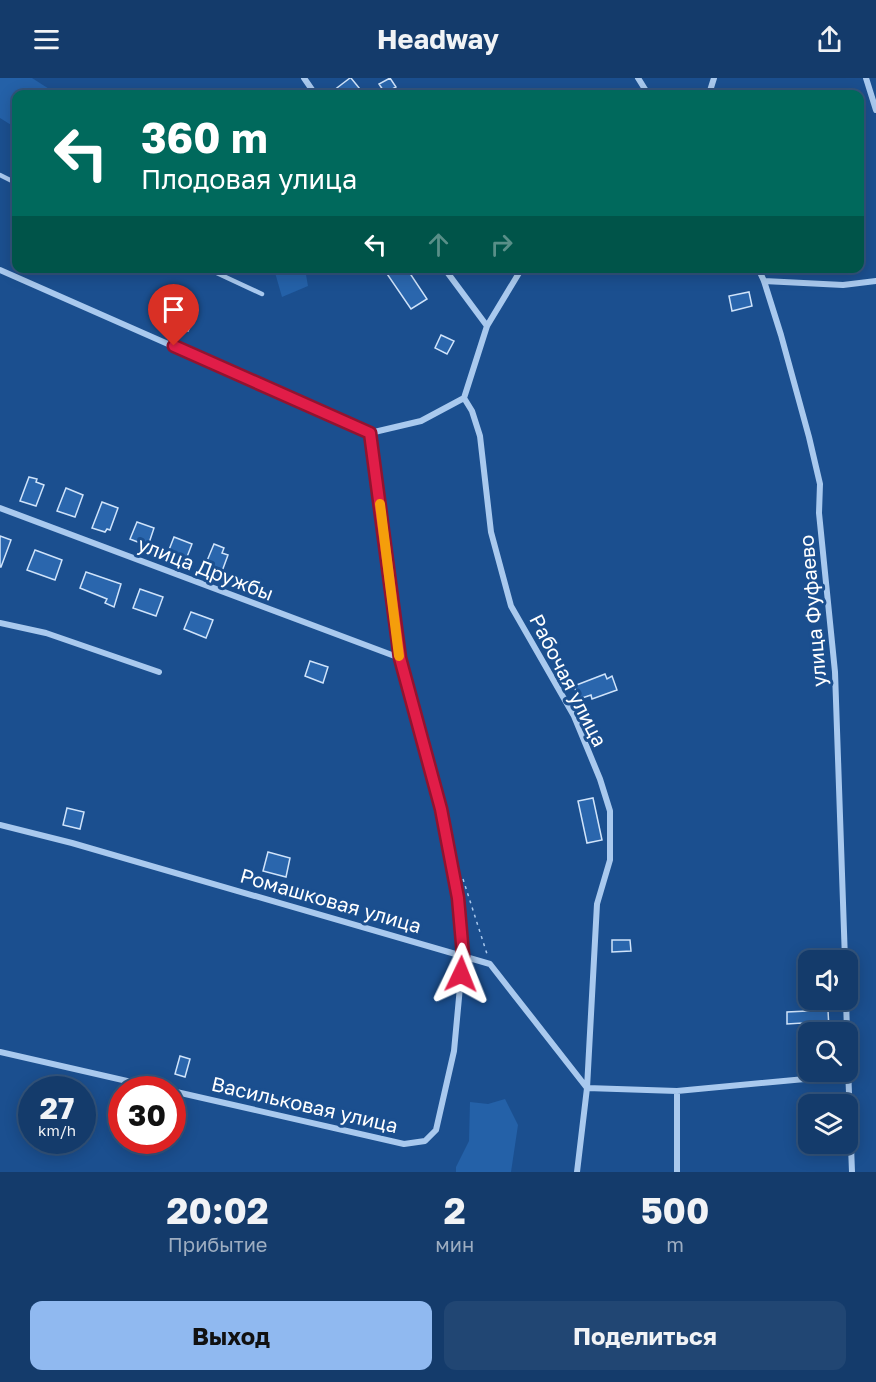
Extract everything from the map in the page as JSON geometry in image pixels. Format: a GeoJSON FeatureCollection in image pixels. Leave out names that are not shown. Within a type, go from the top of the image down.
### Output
{"type":"FeatureCollection","features":[{"type":"Feature","properties":{"kind":"street"},"geometry":{"type":"LineString","coordinates":[[866,78],[876,110]]}},
{"type":"Feature","properties":{"kind":"street"},"geometry":{"type":"LineString","coordinates":[[0,270],[370,433],[421,422],[464,398],[487,326],[519,273]]}},
{"type":"Feature","properties":{"kind":"street"},"geometry":{"type":"LineString","coordinates":[[448,273],[487,326]]}},
{"type":"Feature","properties":{"kind":"street","name":"улица Фуфаево"},"geometry":{"type":"LineString","coordinates":[[760,273],[809,437],[820,484],[819,513],[835,672],[845,950]]}},
{"type":"Feature","properties":{"kind":"street"},"geometry":{"type":"LineString","coordinates":[[764,281],[843,285],[876,281]]}},
{"type":"Feature","properties":{"kind":"street","name":"Рабочая улица"},"geometry":{"type":"LineString","coordinates":[[464,398],[472,411],[480,436],[491,532],[511,606],[574,716],[600,779],[610,811],[610,860],[597,904],[587,1088],[577,1172]]}},
{"type":"Feature","properties":{"kind":"street","name":"Васильковая улица"},"geometry":{"type":"LineString","coordinates":[[186,1094],[404,1144],[425,1141],[436,1130],[454,1051],[463,955],[458,898],[441,809],[400,658],[370,433]]}},
{"type":"Feature","properties":{"kind":"street","name":"улица Дружбы"},"geometry":{"type":"LineString","coordinates":[[0,508],[400,658]]}},
{"type":"Feature","properties":{"kind":"street"},"geometry":{"type":"LineString","coordinates":[[0,623],[46,633],[159,672]]}},
{"type":"Feature","properties":{"kind":"street","name":"Ромашковая улица"},"geometry":{"type":"LineString","coordinates":[[0,825],[72,843],[490,964]]}},
{"type":"Feature","properties":{"kind":"street"},"geometry":{"type":"LineString","coordinates":[[490,964],[587,1088],[677,1091],[798,1077]]}},
{"type":"Feature","properties":{"kind":"street"},"geometry":{"type":"LineString","coordinates":[[0,1052],[108,1077]]}},
{"type":"Feature","properties":{"kind":"street"},"geometry":{"type":"LineString","coordinates":[[848,1082],[852,1172]]}},
{"type":"Feature","properties":{"kind":"street"},"geometry":{"type":"LineString","coordinates":[[677,1091],[677,1172]]}},
{"type":"Feature","properties":{"kind":"lane"},"geometry":{"type":"LineString","coordinates":[[217,273],[262,294]]}},
{"type":"Feature","properties":{"kind":"path"},"geometry":{"type":"LineString","coordinates":[[462,876],[490,964]]}},
{"type":"Feature","properties":{"kind":"shaded area"},"geometry":{"type":"Polygon","coordinates":[[[0,78],[32,78],[51,90],[12,90],[12,126],[0,118],[0,78]]]}},
{"type":"Feature","properties":{"kind":"shaded area"},"geometry":{"type":"Polygon","coordinates":[[[275,273],[306,273],[308,286],[282,297],[275,273]]]}},
{"type":"Feature","properties":{"kind":"shaded area"},"geometry":{"type":"Polygon","coordinates":[[[505,1099],[518,1125],[511,1172],[456,1172],[456,1167],[469,1141],[470,1102],[488,1104],[505,1099]]]}},
{"type":"Feature","properties":{"kind":"building"},"geometry":{"type":"Polygon","coordinates":[[[350,78],[361,90],[334,90],[350,78]]]}},
{"type":"Feature","properties":{"kind":"building"},"geometry":{"type":"Polygon","coordinates":[[[390,78],[396,87],[383,90],[379,84],[390,78]]]}},
{"type":"Feature","properties":{"kind":"building"},"geometry":{"type":"Polygon","coordinates":[[[386,273],[414,273],[411,275],[427,299],[411,309],[386,273]]]}},
{"type":"Feature","properties":{"kind":"building"},"geometry":{"type":"Polygon","coordinates":[[[749,292],[752,306],[732,311],[729,296],[749,292]]]}},
{"type":"Feature","properties":{"kind":"building"},"geometry":{"type":"Polygon","coordinates":[[[184,303],[198,310],[188,331],[174,325],[184,303]]]}},
{"type":"Feature","properties":{"kind":"building"},"geometry":{"type":"Polygon","coordinates":[[[441,335],[454,341],[447,354],[435,348],[441,335]]]}},
{"type":"Feature","properties":{"kind":"building"},"geometry":{"type":"Polygon","coordinates":[[[29,477],[37,479],[36,482],[44,485],[36,506],[20,501],[29,477]]]}},
{"type":"Feature","properties":{"kind":"building"},"geometry":{"type":"Polygon","coordinates":[[[66,488],[83,495],[75,517],[57,511],[66,488]]]}},
{"type":"Feature","properties":{"kind":"building"},"geometry":{"type":"Polygon","coordinates":[[[102,502],[118,508],[110,530],[107,529],[105,532],[92,528],[102,502]]]}},
{"type":"Feature","properties":{"kind":"building"},"geometry":{"type":"Polygon","coordinates":[[[137,522],[154,528],[148,546],[130,539],[137,522]]]}},
{"type":"Feature","properties":{"kind":"building"},"geometry":{"type":"Polygon","coordinates":[[[0,536],[11,540],[1,567],[0,567],[0,536]]]}},
{"type":"Feature","properties":{"kind":"building"},"geometry":{"type":"Polygon","coordinates":[[[174,537],[192,544],[185,562],[167,555],[174,537]]]}},
{"type":"Feature","properties":{"kind":"building"},"geometry":{"type":"Polygon","coordinates":[[[214,544],[224,548],[222,553],[228,555],[221,574],[204,568],[214,544]]]}},
{"type":"Feature","properties":{"kind":"building"},"geometry":{"type":"Polygon","coordinates":[[[35,550],[62,560],[55,580],[27,570],[35,550]]]}},
{"type":"Feature","properties":{"kind":"building"},"geometry":{"type":"Polygon","coordinates":[[[86,572],[121,584],[114,607],[105,603],[107,599],[80,588],[86,572]]]}},
{"type":"Feature","properties":{"kind":"building"},"geometry":{"type":"Polygon","coordinates":[[[140,589],[163,597],[156,616],[133,608],[140,589]]]}},
{"type":"Feature","properties":{"kind":"building"},"geometry":{"type":"Polygon","coordinates":[[[191,612],[213,620],[206,638],[184,629],[191,612]]]}},
{"type":"Feature","properties":{"kind":"building"},"geometry":{"type":"Polygon","coordinates":[[[310,661],[328,667],[323,683],[305,676],[310,661]]]}},
{"type":"Feature","properties":{"kind":"building"},"geometry":{"type":"Polygon","coordinates":[[[605,674],[607,679],[612,676],[617,690],[592,699],[591,695],[579,699],[574,686],[605,674]]]}},
{"type":"Feature","properties":{"kind":"building"},"geometry":{"type":"Polygon","coordinates":[[[593,798],[602,840],[587,843],[578,801],[593,798]]]}},
{"type":"Feature","properties":{"kind":"building"},"geometry":{"type":"Polygon","coordinates":[[[67,808],[84,812],[80,829],[63,825],[67,808]]]}},
{"type":"Feature","properties":{"kind":"building"},"geometry":{"type":"Polygon","coordinates":[[[268,852],[290,858],[286,877],[263,871],[268,852]]]}},
{"type":"Feature","properties":{"kind":"building"},"geometry":{"type":"Polygon","coordinates":[[[612,940],[630,940],[631,951],[612,952],[612,940]]]}},
{"type":"Feature","properties":{"kind":"building"},"geometry":{"type":"Polygon","coordinates":[[[828,1010],[829,1022],[787,1024],[787,1012],[828,1010]]]}},
{"type":"Feature","properties":{"kind":"building"},"geometry":{"type":"Polygon","coordinates":[[[180,1056],[190,1059],[185,1076],[175,1074],[180,1056]]]}},
{"type":"Feature","properties":{"kind":"slow traffic"},"geometry":{"type":"LineString","coordinates":[[380,504],[399,656]]}},
{"type":"Feature","properties":{"kind":"route"},"geometry":{"type":"LineString","coordinates":[[174,346],[370,433],[400,658],[441,809],[458,898],[463,955],[461,974]]}}]}
